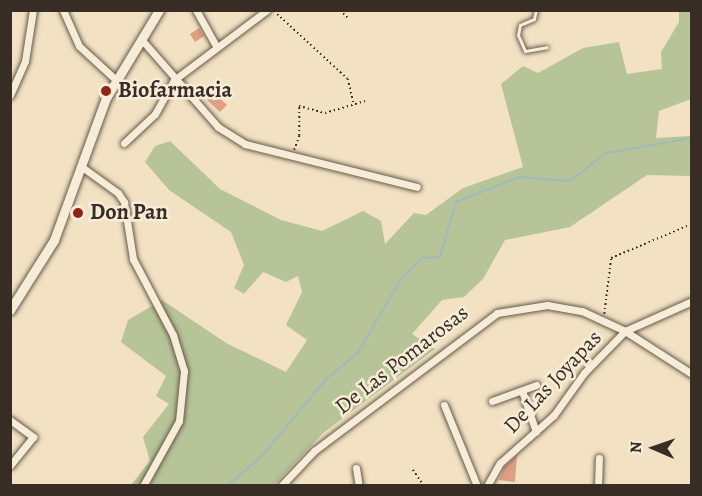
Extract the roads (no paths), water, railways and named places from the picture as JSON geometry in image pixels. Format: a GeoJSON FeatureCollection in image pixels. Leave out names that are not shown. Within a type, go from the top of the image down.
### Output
{"type":"FeatureCollection","features":[{"type":"Feature","properties":{"kind":"street"},"geometry":{"type":"LineString","coordinates":[[10,95],[25,61],[33,10]]}},
{"type":"Feature","properties":{"kind":"street"},"geometry":{"type":"LineString","coordinates":[[63,10],[79,46],[117,81]]}},
{"type":"Feature","properties":{"kind":"street"},"geometry":{"type":"LineString","coordinates":[[10,310],[50,249],[106,98],[159,10]]}},
{"type":"Feature","properties":{"kind":"street"},"geometry":{"type":"LineString","coordinates":[[196,10],[216,46]]}},
{"type":"Feature","properties":{"kind":"street"},"geometry":{"type":"LineString","coordinates":[[124,143],[155,114],[174,80],[216,46],[267,10]]}},
{"type":"Feature","properties":{"kind":"street"},"geometry":{"type":"LineString","coordinates":[[141,39],[174,80],[231,136],[245,144],[417,187]]}},
{"type":"Feature","properties":{"kind":"street"},"geometry":{"type":"LineString","coordinates":[[82,167],[118,193],[124,202],[134,259],[173,335],[184,371],[179,421],[143,486]]}},
{"type":"Feature","properties":{"kind":"street"},"geometry":{"type":"LineString","coordinates":[[625,331],[692,301]]}},
{"type":"Feature","properties":{"kind":"street","name":"De Las Pomarosas"},"geometry":{"type":"LineString","coordinates":[[281,486],[314,451],[487,317],[527,308],[564,306],[625,331],[692,374]]}},
{"type":"Feature","properties":{"kind":"street","name":"De Las Joyapas"},"geometry":{"type":"LineString","coordinates":[[487,486],[500,463],[536,432],[625,331]]}},
{"type":"Feature","properties":{"kind":"street"},"geometry":{"type":"LineString","coordinates":[[492,401],[536,385]]}},
{"type":"Feature","properties":{"kind":"street"},"geometry":{"type":"LineString","coordinates":[[522,391],[536,432]]}},
{"type":"Feature","properties":{"kind":"street"},"geometry":{"type":"LineString","coordinates":[[444,405],[477,486]]}},
{"type":"Feature","properties":{"kind":"street"},"geometry":{"type":"LineString","coordinates":[[10,420],[33,438],[10,465]]}},
{"type":"Feature","properties":{"kind":"street"},"geometry":{"type":"LineString","coordinates":[[598,486],[599,458]]}},
{"type":"Feature","properties":{"kind":"street"},"geometry":{"type":"LineString","coordinates":[[356,468],[359,486]]}},
{"type":"Feature","properties":{"kind":"lane"},"geometry":{"type":"LineString","coordinates":[[536,10],[534,19],[520,25],[518,35],[525,51],[547,47]]}},
{"type":"Feature","properties":{"kind":"waterway"},"geometry":{"type":"LineString","coordinates":[[227,486],[262,456],[326,379],[358,353],[399,282],[422,258],[440,257],[456,202],[519,177],[570,181],[606,153],[692,138]]}},
{"type":"Feature","properties":{"kind":"place","name":"Biofarmacia"},"geometry":{"type":"Point","coordinates":[106,91]}},
{"type":"Feature","properties":{"kind":"place","name":"Don Pan"},"geometry":{"type":"Point","coordinates":[78,213]}}]}
